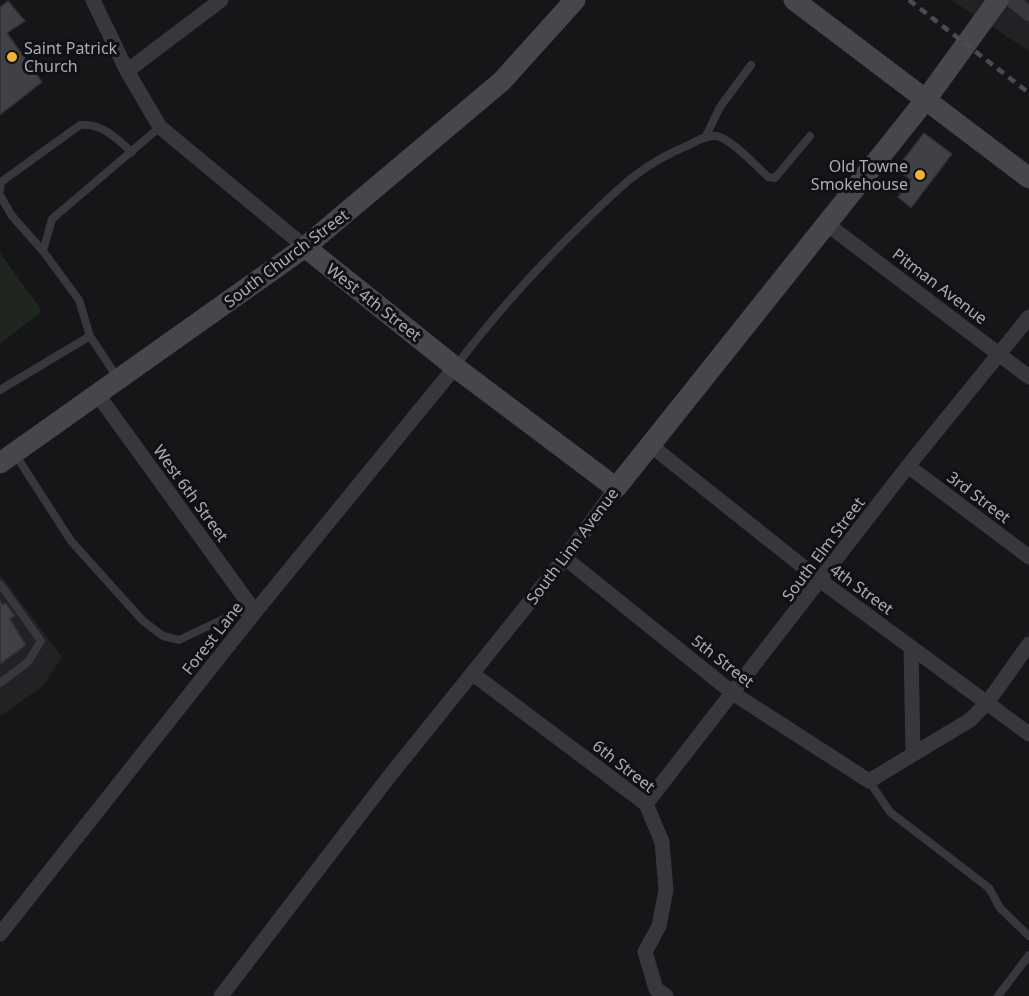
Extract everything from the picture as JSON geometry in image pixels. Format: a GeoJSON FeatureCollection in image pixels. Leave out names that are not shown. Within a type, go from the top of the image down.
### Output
{"type":"FeatureCollection","features":[{"type":"Feature","properties":{"kind":"street","name":"West 4th Street"},"geometry":{"type":"LineString","coordinates":[[93,0],[127,71],[160,127],[455,367],[616,488]]}},
{"type":"Feature","properties":{"kind":"street"},"geometry":{"type":"LineString","coordinates":[[127,71],[221,0]]}},
{"type":"Feature","properties":{"kind":"street","name":"South Church Street"},"geometry":{"type":"LineString","coordinates":[[7,458],[305,247],[502,81],[575,0]]}},
{"type":"Feature","properties":{"kind":"street"},"geometry":{"type":"LineString","coordinates":[[794,0],[927,98],[1029,178]]}},
{"type":"Feature","properties":{"kind":"street","name":"South Linn Avenue"},"geometry":{"type":"LineString","coordinates":[[221,996],[388,778],[565,558],[649,444],[828,225],[927,98],[998,0]]}},
{"type":"Feature","properties":{"kind":"street"},"geometry":{"type":"LineString","coordinates":[[1012,0],[1029,14]]}},
{"type":"Feature","properties":{"kind":"street","name":"Pitman Avenue"},"geometry":{"type":"LineString","coordinates":[[828,225],[1029,377]]}},
{"type":"Feature","properties":{"kind":"street","name":"South Elm Street"},"geometry":{"type":"LineString","coordinates":[[646,804],[734,694],[908,466],[1029,317]]}},
{"type":"Feature","properties":{"kind":"street","name":"Forest Lane"},"geometry":{"type":"LineString","coordinates":[[0,934],[255,612],[455,367]]}},
{"type":"Feature","properties":{"kind":"street","name":"West 6th Street"},"geometry":{"type":"LineString","coordinates":[[98,395],[255,612]]}},
{"type":"Feature","properties":{"kind":"street","name":"4th Street"},"geometry":{"type":"LineString","coordinates":[[649,444],[821,581],[1029,734]]}},
{"type":"Feature","properties":{"kind":"street","name":"3rd Street"},"geometry":{"type":"LineString","coordinates":[[908,466],[1029,557]]}},
{"type":"Feature","properties":{"kind":"street","name":"5th Street"},"geometry":{"type":"LineString","coordinates":[[565,558],[734,694],[869,781]]}},
{"type":"Feature","properties":{"kind":"street"},"geometry":{"type":"LineString","coordinates":[[869,781],[913,752],[970,720],[987,703],[1029,644]]}},
{"type":"Feature","properties":{"kind":"street"},"geometry":{"type":"LineString","coordinates":[[911,647],[913,752]]}},
{"type":"Feature","properties":{"kind":"street","name":"6th Street"},"geometry":{"type":"LineString","coordinates":[[473,674],[646,804],[662,842],[666,890],[659,926],[645,952],[656,989],[666,996]]}},
{"type":"Feature","properties":{"kind":"lane"},"geometry":{"type":"LineString","coordinates":[[705,138],[720,107],[751,65]]}},
{"type":"Feature","properties":{"kind":"lane"},"geometry":{"type":"LineString","coordinates":[[0,190],[1,182],[80,125],[91,124],[109,132],[132,152]]}},
{"type":"Feature","properties":{"kind":"lane"},"geometry":{"type":"LineString","coordinates":[[43,251],[52,219],[160,127]]}},
{"type":"Feature","properties":{"kind":"lane"},"geometry":{"type":"LineString","coordinates":[[455,367],[494,315],[532,273],[632,175],[653,161],[717,135],[727,140],[768,177],[775,178],[810,136]]}},
{"type":"Feature","properties":{"kind":"lane"},"geometry":{"type":"LineString","coordinates":[[0,195],[12,216],[43,251],[79,300],[90,336],[119,380]]}},
{"type":"Feature","properties":{"kind":"lane"},"geometry":{"type":"LineString","coordinates":[[0,390],[90,336]]}},
{"type":"Feature","properties":{"kind":"lane"},"geometry":{"type":"LineString","coordinates":[[7,458],[70,541],[143,621],[163,636],[179,640],[238,612],[255,612]]}},
{"type":"Feature","properties":{"kind":"lane"},"geometry":{"type":"LineString","coordinates":[[0,584],[40,641],[28,662],[0,683]]}},
{"type":"Feature","properties":{"kind":"lane"},"geometry":{"type":"LineString","coordinates":[[869,781],[890,812],[989,888],[1004,913],[1029,936]]}},
{"type":"Feature","properties":{"kind":"lane"},"geometry":{"type":"LineString","coordinates":[[998,996],[1029,954]]}},
{"type":"Feature","properties":{"kind":"shaded area"},"geometry":{"type":"Polygon","coordinates":[[[951,0],[1029,0],[1029,51],[951,0]]]}},
{"type":"Feature","properties":{"kind":"shaded area"},"geometry":{"type":"Polygon","coordinates":[[[0,253],[40,308],[40,313],[0,344],[0,253]]]}},
{"type":"Feature","properties":{"kind":"shaded area"},"geometry":{"type":"Polygon","coordinates":[[[0,574],[62,657],[42,687],[0,716],[0,574]]]}},
{"type":"Feature","properties":{"kind":"building","name":"Saint Patrick Church"},"geometry":{"type":"Polygon","coordinates":[[[8,1],[25,21],[7,33],[42,82],[0,115],[0,7],[8,1]]]}},
{"type":"Feature","properties":{"kind":"building","name":"Old Towne Smokehouse"},"geometry":{"type":"Polygon","coordinates":[[[924,133],[952,154],[911,208],[898,197],[911,180],[896,169],[924,133]]]}},
{"type":"Feature","properties":{"kind":"building"},"geometry":{"type":"Polygon","coordinates":[[[0,600],[3,605],[6,603],[15,616],[10,619],[26,645],[0,664],[0,600]]]}},
{"type":"Feature","properties":{"kind":"railway"},"geometry":{"type":"LineString","coordinates":[[909,0],[1029,93]]}},
{"type":"Feature","properties":{"kind":"place","name":"Saint Patrick Church"},"geometry":{"type":"Point","coordinates":[12,57]}},
{"type":"Feature","properties":{"kind":"place","name":"Old Towne Smokehouse"},"geometry":{"type":"Point","coordinates":[920,175]}}]}
